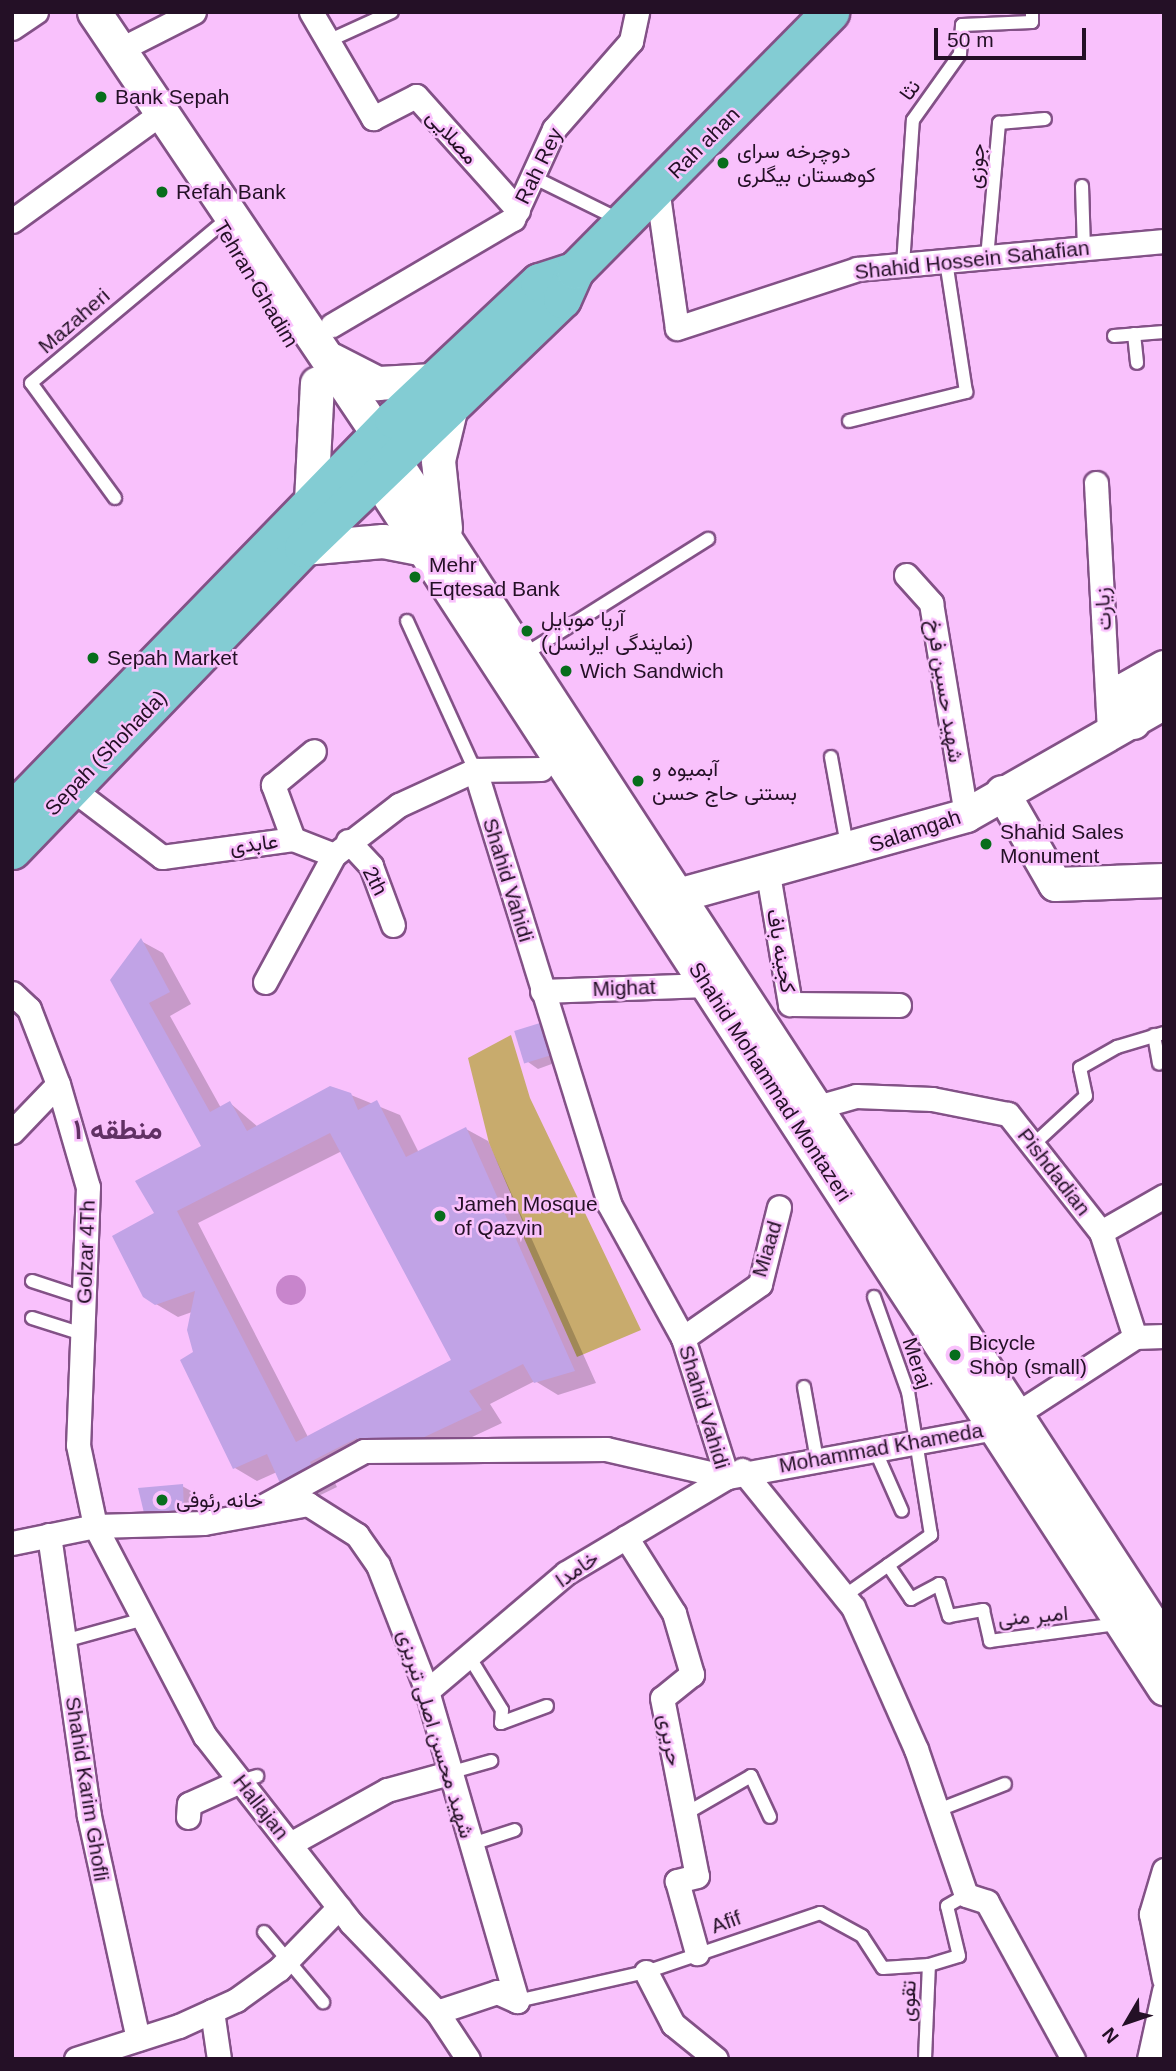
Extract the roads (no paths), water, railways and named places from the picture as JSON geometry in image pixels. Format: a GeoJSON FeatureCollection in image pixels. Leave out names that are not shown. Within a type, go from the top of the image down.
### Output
{"type":"FeatureCollection","features":[{"type":"Feature","properties":{"kind":"main road","name":"Tehran Ghadim"},"geometry":{"type":"LineString","coordinates":[[94,12],[161,113],[220,225],[325,355]]}},
{"type":"Feature","properties":{"kind":"main road","name":"Rah ahan"},"geometry":{"type":"LineString","coordinates":[[377,455],[444,391],[539,282],[575,270],[626,223],[830,12]]}},
{"type":"Feature","properties":{"kind":"main road","name":"Tehran Ghadim"},"geometry":{"type":"LineString","coordinates":[[161,113],[191,147],[325,355],[377,455]]}},
{"type":"Feature","properties":{"kind":"main road"},"geometry":{"type":"LineString","coordinates":[[303,548],[343,541],[437,548],[437,472],[444,391],[377,383],[325,355],[310,501]]}},
{"type":"Feature","properties":{"kind":"main road","name":"Sepah (Shohada)"},"geometry":{"type":"LineString","coordinates":[[12,811],[310,501],[377,455]]}},
{"type":"Feature","properties":{"kind":"main road","name":"Sepah (Shohada)"},"geometry":{"type":"LineString","coordinates":[[12,850],[303,548],[377,455]]}},
{"type":"Feature","properties":{"kind":"main road","name":"Shahid Mohammad Montazeri"},"geometry":{"type":"LineString","coordinates":[[377,455],[707,985],[804,1111]]}},
{"type":"Feature","properties":{"kind":"main road","name":"Shahid Mohammad Montazeri"},"geometry":{"type":"LineString","coordinates":[[437,548],[522,656],[677,895],[804,1111],[1006,1422],[1164,1642]]}},
{"type":"Feature","properties":{"kind":"main road"},"geometry":{"type":"LineString","coordinates":[[1121,728],[1123,690],[1164,667]]}},
{"type":"Feature","properties":{"kind":"main road","name":"Salamgah"},"geometry":{"type":"LineString","coordinates":[[677,895],[848,853],[966,815],[1002,792],[1164,702]]}},
{"type":"Feature","properties":{"kind":"main road"},"geometry":{"type":"LineString","coordinates":[[1002,792],[1055,884],[1164,880]]}},
{"type":"Feature","properties":{"kind":"main road","name":"Shahid Mohammad Montazeri"},"geometry":{"type":"LineString","coordinates":[[1006,1422],[1122,1623],[1164,1688]]}},
{"type":"Feature","properties":{"kind":"street"},"geometry":{"type":"LineString","coordinates":[[12,28],[36,12]]}},
{"type":"Feature","properties":{"kind":"street"},"geometry":{"type":"LineString","coordinates":[[119,50],[194,12]]}},
{"type":"Feature","properties":{"kind":"street","name":"مصلایی"},"geometry":{"type":"LineString","coordinates":[[311,12],[373,118],[416,96],[518,210]]}},
{"type":"Feature","properties":{"kind":"street","name":"Rah Rey"},"geometry":{"type":"LineString","coordinates":[[325,355],[513,219],[554,129],[631,41],[637,12]]}},
{"type":"Feature","properties":{"kind":"street"},"geometry":{"type":"LineString","coordinates":[[12,221],[161,113]]}},
{"type":"Feature","properties":{"kind":"street","name":"Shahid Hossein Sahafian"},"geometry":{"type":"LineString","coordinates":[[657,188],[677,328],[857,269],[1164,241]]}},
{"type":"Feature","properties":{"kind":"street","name":"زیارت"},"geometry":{"type":"LineString","coordinates":[[1096,483],[1121,728]]}},
{"type":"Feature","properties":{"kind":"street","name":"شهید حسین فرخ"},"geometry":{"type":"LineString","coordinates":[[906,575],[931,603],[966,815]]}},
{"type":"Feature","properties":{"kind":"street"},"geometry":{"type":"LineString","coordinates":[[293,839],[272,785],[314,751]]}},
{"type":"Feature","properties":{"kind":"street"},"geometry":{"type":"LineString","coordinates":[[265,982],[341,848],[399,805],[475,770],[541,769]]}},
{"type":"Feature","properties":{"kind":"street","name":"Shahid Vahidi"},"geometry":{"type":"LineString","coordinates":[[475,770],[609,1204],[683,1338],[735,1473]]}},
{"type":"Feature","properties":{"kind":"street","name":"عابدی"},"geometry":{"type":"LineString","coordinates":[[71,788],[162,857],[293,839],[341,848]]}},
{"type":"Feature","properties":{"kind":"street","name":"2th"},"geometry":{"type":"LineString","coordinates":[[341,848],[371,866],[393,925]]}},
{"type":"Feature","properties":{"kind":"street","name":"کجینه باف"},"geometry":{"type":"LineString","coordinates":[[768,874],[790,1004],[899,1004]]}},
{"type":"Feature","properties":{"kind":"street","name":"Mighat"},"geometry":{"type":"LineString","coordinates":[[542,991],[707,985]]}},
{"type":"Feature","properties":{"kind":"street","name":"Golzar 4Th"},"geometry":{"type":"LineString","coordinates":[[12,993],[29,1009],[58,1084],[88,1187],[78,1445],[96,1526]]}},
{"type":"Feature","properties":{"kind":"street"},"geometry":{"type":"LineString","coordinates":[[12,1132],[58,1084]]}},
{"type":"Feature","properties":{"kind":"street","name":"Pishdadian"},"geometry":{"type":"LineString","coordinates":[[804,1111],[856,1096],[932,1098],[1008,1114],[1035,1143],[1101,1232],[1135,1337]]}},
{"type":"Feature","properties":{"kind":"street"},"geometry":{"type":"LineString","coordinates":[[1101,1232],[1164,1196]]}},
{"type":"Feature","properties":{"kind":"street","name":"Miaad"},"geometry":{"type":"LineString","coordinates":[[683,1338],[760,1284],[779,1207]]}},
{"type":"Feature","properties":{"kind":"street"},"geometry":{"type":"LineString","coordinates":[[1006,1422],[1135,1337],[1164,1336]]}},
{"type":"Feature","properties":{"kind":"street","name":"Mohammad Khameda"},"geometry":{"type":"LineString","coordinates":[[735,1473],[876,1452],[1006,1422]]}},
{"type":"Feature","properties":{"kind":"street","name":"Shahid Vahidi"},"geometry":{"type":"LineString","coordinates":[[12,1543],[96,1526],[204,1523],[261,1508],[364,1451],[607,1449],[735,1473]]}},
{"type":"Feature","properties":{"kind":"street"},"geometry":{"type":"LineString","coordinates":[[735,1473],[843,1597],[916,1749],[967,1895],[987,1902],[1073,2059]]}},
{"type":"Feature","properties":{"kind":"street","name":"خامدا"},"geometry":{"type":"LineString","coordinates":[[427,1691],[470,1658],[566,1573],[735,1473]]}},
{"type":"Feature","properties":{"kind":"street","name":"شهید محسن اصلی تبریزی"},"geometry":{"type":"LineString","coordinates":[[261,1508],[308,1504],[356,1535],[378,1565],[427,1691],[469,1845],[517,2001]]}},
{"type":"Feature","properties":{"kind":"street","name":"Hallajan"},"geometry":{"type":"LineString","coordinates":[[96,1526],[205,1735],[249,1779],[290,1844],[339,1907],[437,2012],[468,2059]]}},
{"type":"Feature","properties":{"kind":"street","name":"Shahid Karim Ghofli"},"geometry":{"type":"LineString","coordinates":[[49,1535],[95,1848],[138,2039]]}},
{"type":"Feature","properties":{"kind":"street","name":"حریری"},"geometry":{"type":"LineString","coordinates":[[626,1537],[674,1613],[692,1674],[662,1699],[697,1877],[677,1881],[697,1953]]}},
{"type":"Feature","properties":{"kind":"street"},"geometry":{"type":"LineString","coordinates":[[290,1844],[387,1790],[449,1773]]}},
{"type":"Feature","properties":{"kind":"street"},"geometry":{"type":"LineString","coordinates":[[188,1817],[189,1804],[249,1779]]}},
{"type":"Feature","properties":{"kind":"street"},"geometry":{"type":"LineString","coordinates":[[1164,1870],[1151,1914],[1164,1979]]}},
{"type":"Feature","properties":{"kind":"street"},"geometry":{"type":"LineString","coordinates":[[76,2059],[212,2011],[285,1963],[339,1907]]}},
{"type":"Feature","properties":{"kind":"street"},"geometry":{"type":"LineString","coordinates":[[646,1972],[673,2024],[716,2059]]}},
{"type":"Feature","properties":{"kind":"street"},"geometry":{"type":"LineString","coordinates":[[437,2012],[498,1992],[517,2001]]}},
{"type":"Feature","properties":{"kind":"street"},"geometry":{"type":"LineString","coordinates":[[1149,2059],[1164,1992]]}},
{"type":"Feature","properties":{"kind":"street"},"geometry":{"type":"LineString","coordinates":[[212,2011],[219,2059]]}},
{"type":"Feature","properties":{"kind":"lane"},"geometry":{"type":"LineString","coordinates":[[328,41],[392,12]]}},
{"type":"Feature","properties":{"kind":"lane","name":"نثا"},"geometry":{"type":"LineString","coordinates":[[903,265],[913,120],[960,54],[962,25],[1032,22],[1032,12]]}},
{"type":"Feature","properties":{"kind":"lane","name":"جوزی"},"geometry":{"type":"LineString","coordinates":[[987,258],[999,123],[1045,120]]}},
{"type":"Feature","properties":{"kind":"lane"},"geometry":{"type":"LineString","coordinates":[[533,177],[626,223]]}},
{"type":"Feature","properties":{"kind":"lane"},"geometry":{"type":"LineString","coordinates":[[1082,186],[1084,249]]}},
{"type":"Feature","properties":{"kind":"lane","name":"Mazaheri"},"geometry":{"type":"LineString","coordinates":[[115,498],[31,383],[220,225]]}},
{"type":"Feature","properties":{"kind":"lane"},"geometry":{"type":"LineString","coordinates":[[849,421],[966,392],[946,261]]}},
{"type":"Feature","properties":{"kind":"lane"},"geometry":{"type":"LineString","coordinates":[[1114,336],[1164,332]]}},
{"type":"Feature","properties":{"kind":"lane"},"geometry":{"type":"LineString","coordinates":[[1134,334],[1137,363]]}},
{"type":"Feature","properties":{"kind":"lane"},"geometry":{"type":"LineString","coordinates":[[522,656],[708,539]]}},
{"type":"Feature","properties":{"kind":"lane"},"geometry":{"type":"LineString","coordinates":[[407,621],[475,770]]}},
{"type":"Feature","properties":{"kind":"lane"},"geometry":{"type":"LineString","coordinates":[[831,757],[848,853]]}},
{"type":"Feature","properties":{"kind":"lane"},"geometry":{"type":"LineString","coordinates":[[1035,1143],[1086,1096],[1080,1068],[1159,1034],[1159,1064]]}},
{"type":"Feature","properties":{"kind":"lane"},"geometry":{"type":"LineString","coordinates":[[32,1281],[84,1298]]}},
{"type":"Feature","properties":{"kind":"lane","name":"Meraj"},"geometry":{"type":"LineString","coordinates":[[874,1297],[918,1442]]}},
{"type":"Feature","properties":{"kind":"lane"},"geometry":{"type":"LineString","coordinates":[[32,1318],[82,1334]]}},
{"type":"Feature","properties":{"kind":"lane"},"geometry":{"type":"LineString","coordinates":[[804,1387],[817,1460]]}},
{"type":"Feature","properties":{"kind":"lane"},"geometry":{"type":"LineString","coordinates":[[843,1597],[931,1535],[918,1442]]}},
{"type":"Feature","properties":{"kind":"lane"},"geometry":{"type":"LineString","coordinates":[[876,1452],[902,1511]]}},
{"type":"Feature","properties":{"kind":"lane","name":"امیر منی"},"geometry":{"type":"LineString","coordinates":[[888,1565],[911,1599],[939,1584],[949,1616],[983,1610],[990,1641],[1122,1623]]}},
{"type":"Feature","properties":{"kind":"lane"},"geometry":{"type":"LineString","coordinates":[[64,1641],[144,1619]]}},
{"type":"Feature","properties":{"kind":"lane"},"geometry":{"type":"LineString","coordinates":[[470,1658],[502,1710],[501,1723],[547,1706]]}},
{"type":"Feature","properties":{"kind":"lane"},"geometry":{"type":"LineString","coordinates":[[449,1773],[491,1761]]}},
{"type":"Feature","properties":{"kind":"lane"},"geometry":{"type":"LineString","coordinates":[[685,1814],[751,1776],[770,1817]]}},
{"type":"Feature","properties":{"kind":"lane"},"geometry":{"type":"LineString","coordinates":[[936,1811],[1005,1784]]}},
{"type":"Feature","properties":{"kind":"lane"},"geometry":{"type":"LineString","coordinates":[[469,1845],[515,1830]]}},
{"type":"Feature","properties":{"kind":"lane","name":"تقوی"},"geometry":{"type":"LineString","coordinates":[[925,2059],[929,1965],[959,1956],[947,1906],[967,1895]]}},
{"type":"Feature","properties":{"kind":"lane","name":"Afif"},"geometry":{"type":"LineString","coordinates":[[517,2001],[646,1972],[820,1913],[862,1936],[883,1968],[929,1965]]}},
{"type":"Feature","properties":{"kind":"lane"},"geometry":{"type":"LineString","coordinates":[[264,1933],[285,1963],[323,2002]]}},
{"type":"Feature","properties":{"kind":"place","name":"Bank Sepah"},"geometry":{"type":"Point","coordinates":[101,97]}},
{"type":"Feature","properties":{"kind":"place","name":"دوچرخه سرای کوهستان بیگلری"},"geometry":{"type":"Point","coordinates":[723,163]}},
{"type":"Feature","properties":{"kind":"place","name":"Refah Bank"},"geometry":{"type":"Point","coordinates":[162,192]}},
{"type":"Feature","properties":{"kind":"place","name":"Mehr Eqtesad Bank"},"geometry":{"type":"Point","coordinates":[415,577]}},
{"type":"Feature","properties":{"kind":"place","name":"آریا موبایل (نمایندگی ایرانسل)"},"geometry":{"type":"Point","coordinates":[527,631]}},
{"type":"Feature","properties":{"kind":"place","name":"Sepah Market"},"geometry":{"type":"Point","coordinates":[93,658]}},
{"type":"Feature","properties":{"kind":"place","name":"Wich Sandwich"},"geometry":{"type":"Point","coordinates":[566,671]}},
{"type":"Feature","properties":{"kind":"place","name":"آبمیوه و بستنی حاج حسن"},"geometry":{"type":"Point","coordinates":[638,781]}},
{"type":"Feature","properties":{"kind":"place","name":"Shahid Sales Monument"},"geometry":{"type":"Point","coordinates":[986,844]}},
{"type":"Feature","properties":{"kind":"place","name":"Jameh Mosque of Qazvin"},"geometry":{"type":"Point","coordinates":[440,1216]}},
{"type":"Feature","properties":{"kind":"place","name":"Bicycle Shop (small)"},"geometry":{"type":"Point","coordinates":[955,1355]}},
{"type":"Feature","properties":{"kind":"place","name":"خانه رئوفی"},"geometry":{"type":"Point","coordinates":[162,1500]}},
{"type":"Feature","properties":{"kind":"district","name":"منطقه ۱"},"geometry":{"type":"Point","coordinates":[118,1130]}}]}
